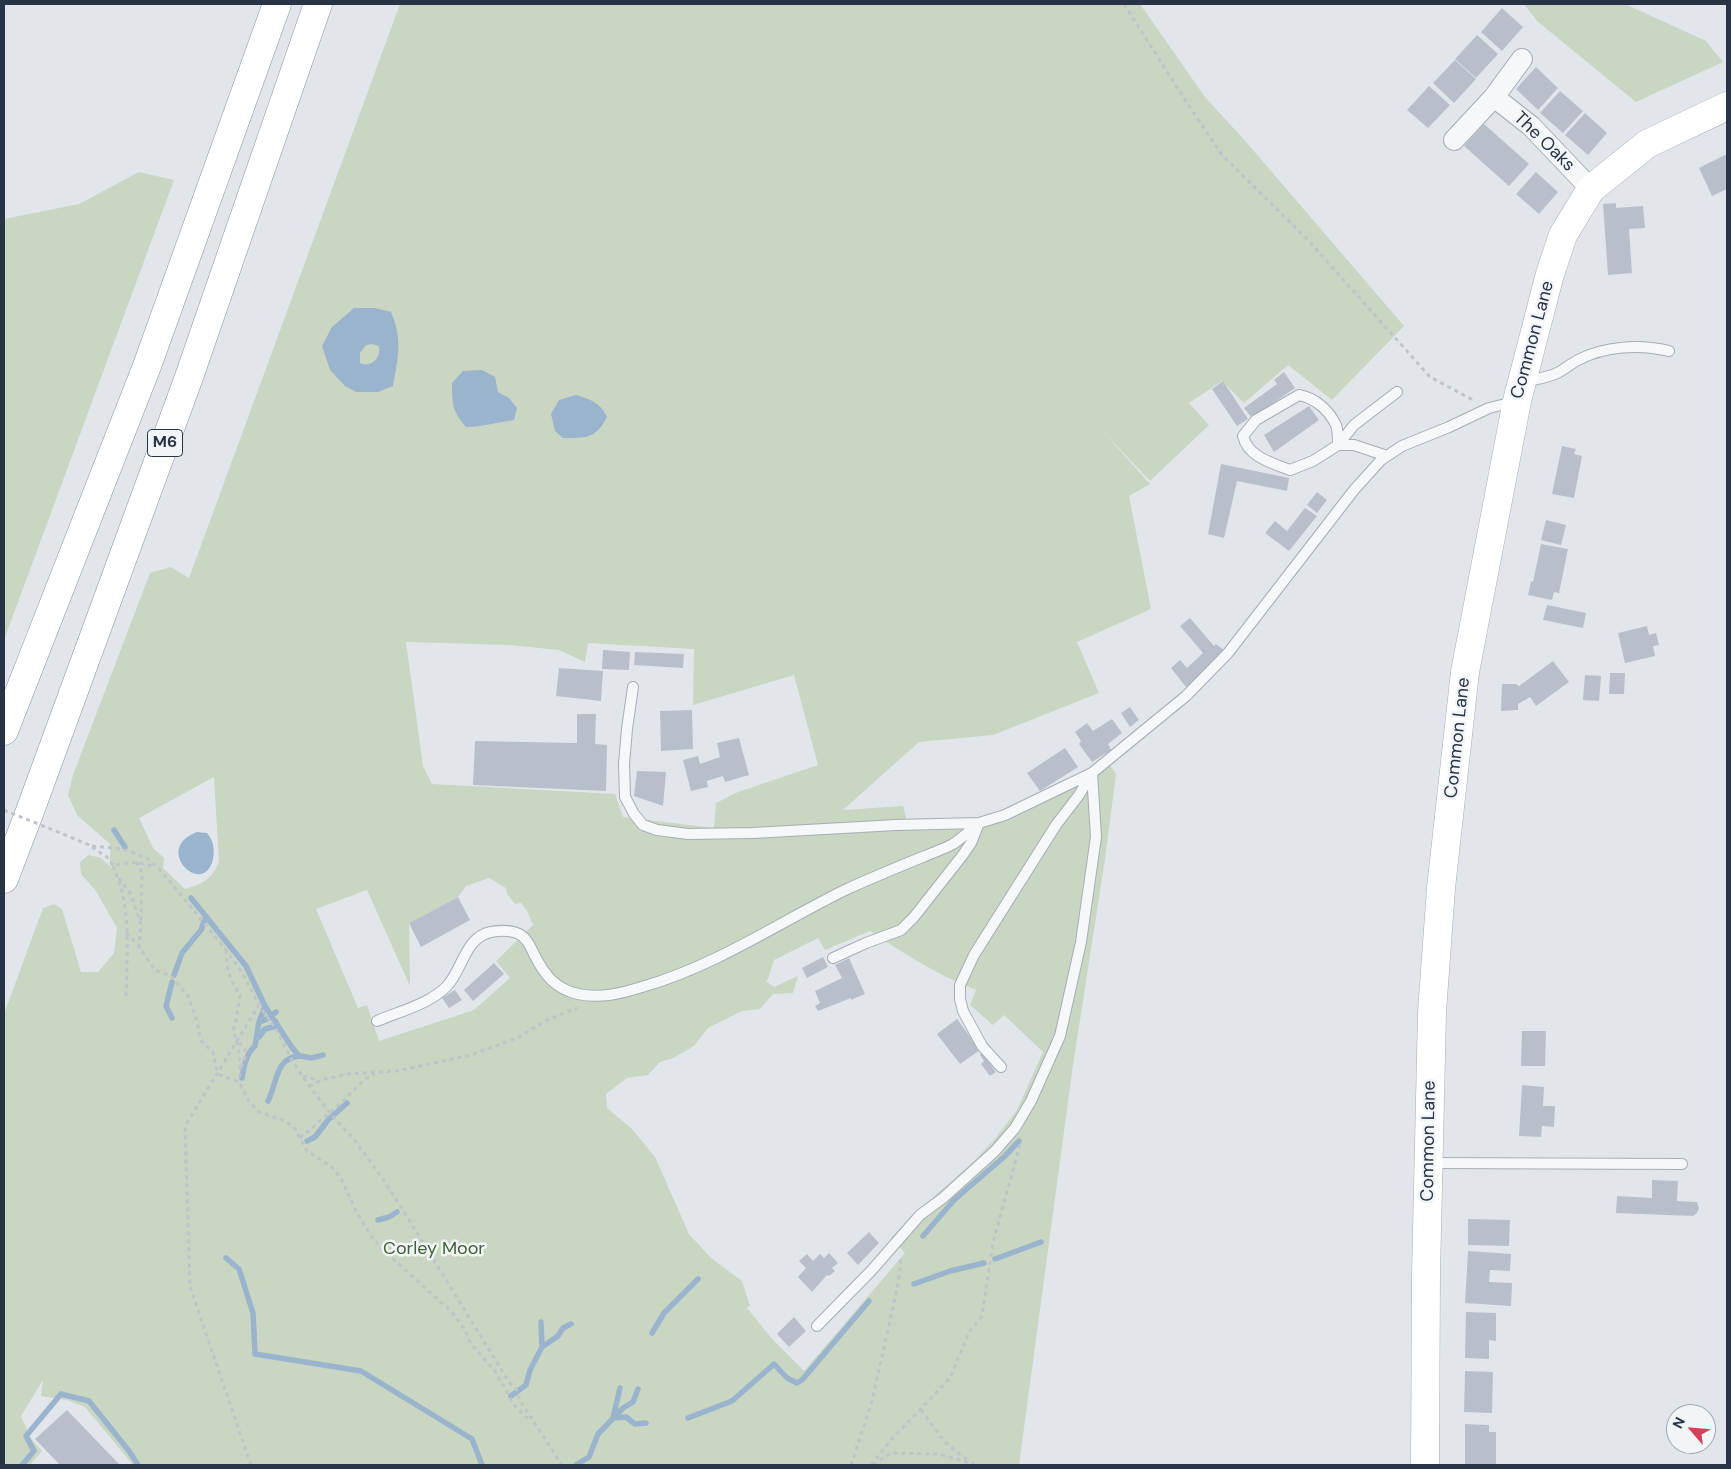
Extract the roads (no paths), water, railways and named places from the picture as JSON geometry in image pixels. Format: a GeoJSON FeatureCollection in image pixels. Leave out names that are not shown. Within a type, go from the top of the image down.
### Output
{"type":"FeatureCollection","features":[{"type":"Feature","properties":{"kind":"main road","name":"M6"},"geometry":{"type":"LineString","coordinates":[[4,731],[147,366],[278,4]]}},
{"type":"Feature","properties":{"kind":"main road","name":"M6"},"geometry":{"type":"LineString","coordinates":[[4,880],[185,386],[318,4]]}},
{"type":"Feature","properties":{"kind":"main road","name":"Common Lane"},"geometry":{"type":"LineString","coordinates":[[1425,1465],[1428,1163],[1433,993],[1441,888],[1465,672],[1519,392],[1550,274],[1563,236],[1591,189],[1647,144],[1727,106]]}},
{"type":"Feature","properties":{"kind":"street"},"geometry":{"type":"LineString","coordinates":[[1454,140],[1494,97],[1522,59]]}},
{"type":"Feature","properties":{"kind":"street","name":"The Oaks"},"geometry":{"type":"LineString","coordinates":[[1494,97],[1531,126],[1591,189]]}},
{"type":"Feature","properties":{"kind":"lane"},"geometry":{"type":"LineString","coordinates":[[633,687],[624,764],[625,797],[634,814],[643,825],[657,830],[688,834],[753,833],[896,825],[979,823],[1005,815],[1092,773],[1186,696],[1228,653],[1354,490],[1381,460],[1402,446],[1489,408],[1555,374],[1579,359],[1623,347],[1652,347],[1669,351]]}},
{"type":"Feature","properties":{"kind":"lane"},"geometry":{"type":"LineString","coordinates":[[1338,445],[1336,426],[1324,408],[1309,397],[1299,395],[1256,420],[1243,436],[1245,446],[1262,460],[1290,470],[1313,461],[1338,445],[1354,425],[1398,392]]}},
{"type":"Feature","properties":{"kind":"lane"},"geometry":{"type":"LineString","coordinates":[[1338,445],[1354,445],[1387,456]]}},
{"type":"Feature","properties":{"kind":"lane"},"geometry":{"type":"LineString","coordinates":[[1001,1067],[982,1046],[963,1011],[960,999],[960,985],[974,955],[1056,825],[1079,795],[1092,773]]}},
{"type":"Feature","properties":{"kind":"lane"},"geometry":{"type":"LineString","coordinates":[[817,1326],[871,1271],[920,1215],[943,1198],[995,1151],[1015,1128],[1031,1101],[1060,1036],[1080,942],[1096,836],[1092,773]]}},
{"type":"Feature","properties":{"kind":"lane"},"geometry":{"type":"LineString","coordinates":[[833,958],[901,930],[914,917],[962,856],[971,843],[979,823]]}},
{"type":"Feature","properties":{"kind":"lane"},"geometry":{"type":"LineString","coordinates":[[377,1020],[429,1000],[447,986],[457,972],[471,944],[483,935],[508,930],[519,934],[526,940],[544,971],[561,989],[579,994],[604,996],[624,993],[668,980],[737,949],[846,890],[952,844],[979,823]]}},
{"type":"Feature","properties":{"kind":"lane"},"geometry":{"type":"LineString","coordinates":[[1428,1163],[1682,1164]]}},
{"type":"Feature","properties":{"kind":"water"},"geometry":{"type":"Polygon","coordinates":[[[354,308],[375,308],[391,312],[398,340],[398,357],[393,386],[378,392],[356,392],[345,386],[330,370],[322,346],[332,327],[354,308]],[[366,345],[360,353],[360,363],[368,364],[375,361],[379,354],[379,346],[366,345]]]}},
{"type":"Feature","properties":{"kind":"water"},"geometry":{"type":"Polygon","coordinates":[[[482,370],[495,377],[498,392],[509,398],[517,408],[514,420],[466,427],[458,416],[453,401],[452,383],[463,371],[482,370]]]}},
{"type":"Feature","properties":{"kind":"water"},"geometry":{"type":"Polygon","coordinates":[[[576,395],[594,402],[602,408],[607,417],[599,430],[590,436],[563,438],[555,431],[551,414],[559,400],[576,395]]]}},
{"type":"Feature","properties":{"kind":"water"},"geometry":{"type":"Polygon","coordinates":[[[197,832],[207,833],[214,848],[213,859],[208,870],[200,874],[192,873],[184,867],[179,859],[179,849],[184,840],[197,832]]]}},
{"type":"Feature","properties":{"kind":"waterway"},"geometry":{"type":"LineString","coordinates":[[114,830],[125,847]]}},
{"type":"Feature","properties":{"kind":"waterway"},"geometry":{"type":"LineString","coordinates":[[191,898],[246,966],[265,1006],[299,1056]]}},
{"type":"Feature","properties":{"kind":"waterway"},"geometry":{"type":"LineString","coordinates":[[174,975],[182,953],[201,930],[206,916]]}},
{"type":"Feature","properties":{"kind":"waterway"},"geometry":{"type":"LineString","coordinates":[[172,982],[166,1006],[172,1018]]}},
{"type":"Feature","properties":{"kind":"waterway"},"geometry":{"type":"LineString","coordinates":[[242,1078],[247,1056],[255,1046],[259,1022],[265,1006]]}},
{"type":"Feature","properties":{"kind":"waterway"},"geometry":{"type":"LineString","coordinates":[[259,1022],[276,1012]]}},
{"type":"Feature","properties":{"kind":"waterway"},"geometry":{"type":"LineString","coordinates":[[259,1037],[265,1029],[276,1026],[276,1022]]}},
{"type":"Feature","properties":{"kind":"waterway"},"geometry":{"type":"LineString","coordinates":[[268,1101],[281,1066],[286,1061],[300,1056],[312,1058],[323,1055]]}},
{"type":"Feature","properties":{"kind":"waterway"},"geometry":{"type":"LineString","coordinates":[[307,1141],[315,1137],[328,1120],[347,1103]]}},
{"type":"Feature","properties":{"kind":"waterway"},"geometry":{"type":"LineString","coordinates":[[923,1236],[954,1200],[1005,1156],[1019,1141]]}},
{"type":"Feature","properties":{"kind":"waterway"},"geometry":{"type":"LineString","coordinates":[[378,1220],[389,1217],[397,1212]]}},
{"type":"Feature","properties":{"kind":"waterway"},"geometry":{"type":"LineString","coordinates":[[995,1259],[1041,1242]]}},
{"type":"Feature","properties":{"kind":"waterway"},"geometry":{"type":"LineString","coordinates":[[226,1258],[239,1269],[253,1313],[255,1354],[361,1371],[472,1439],[482,1465]]}},
{"type":"Feature","properties":{"kind":"waterway"},"geometry":{"type":"LineString","coordinates":[[914,1284],[950,1271],[984,1263]]}},
{"type":"Feature","properties":{"kind":"waterway"},"geometry":{"type":"LineString","coordinates":[[652,1333],[664,1313],[698,1279]]}},
{"type":"Feature","properties":{"kind":"waterway"},"geometry":{"type":"LineString","coordinates":[[688,1418],[732,1401],[774,1364],[787,1378],[797,1383],[802,1380],[869,1301]]}},
{"type":"Feature","properties":{"kind":"waterway"},"geometry":{"type":"LineString","coordinates":[[511,1396],[526,1385],[530,1370],[542,1347],[541,1322]]}},
{"type":"Feature","properties":{"kind":"waterway"},"geometry":{"type":"LineString","coordinates":[[542,1347],[558,1336],[563,1328],[571,1324]]}},
{"type":"Feature","properties":{"kind":"waterway"},"geometry":{"type":"LineString","coordinates":[[620,1388],[613,1418],[626,1417],[635,1424],[646,1423]]}},
{"type":"Feature","properties":{"kind":"waterway"},"geometry":{"type":"LineString","coordinates":[[576,1465],[589,1457],[598,1434],[623,1408],[633,1402],[638,1389]]}},
{"type":"Feature","properties":{"kind":"waterway"},"geometry":{"type":"LineString","coordinates":[[22,1465],[34,1451],[26,1436],[61,1394],[89,1401],[138,1465]]}},
{"type":"Feature","properties":{"kind":"park label","name":"Corley Moor"},"geometry":{"type":"Point","coordinates":[434,1249]}}]}
